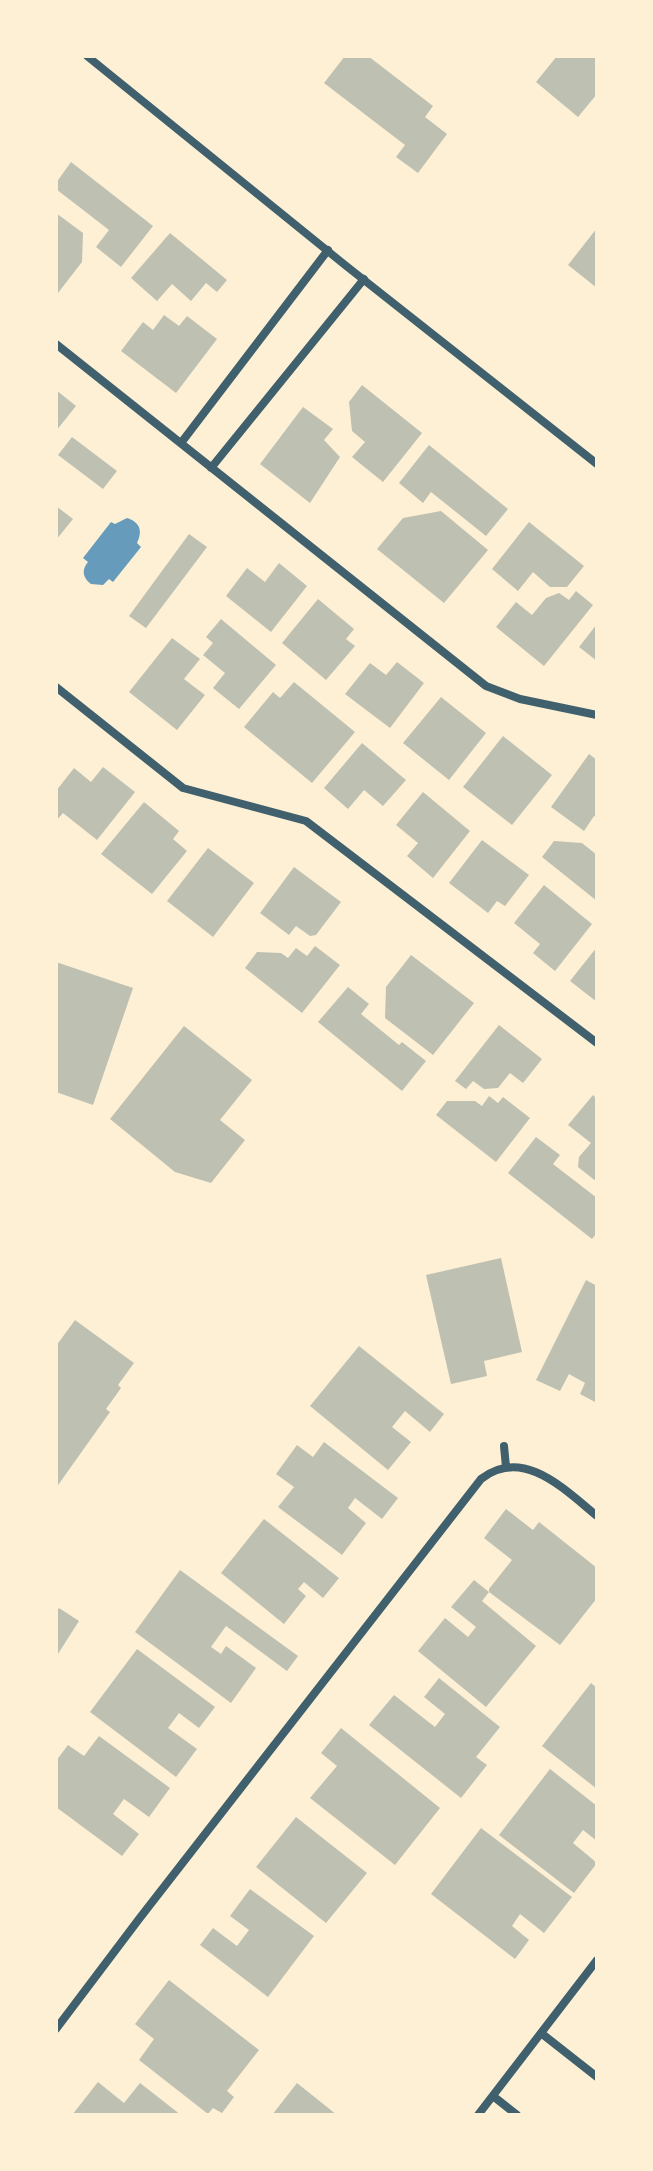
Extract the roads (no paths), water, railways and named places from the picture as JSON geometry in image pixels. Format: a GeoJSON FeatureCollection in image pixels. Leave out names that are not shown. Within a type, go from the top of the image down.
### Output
{"type":"FeatureCollection","features":[{"type":"Feature","properties":{"kind":"street"},"geometry":{"type":"LineString","coordinates":[[87,56],[597,464]]}},
{"type":"Feature","properties":{"kind":"street"},"geometry":{"type":"LineString","coordinates":[[181,443],[328,250]]}},
{"type":"Feature","properties":{"kind":"street"},"geometry":{"type":"LineString","coordinates":[[211,468],[364,279]]}},
{"type":"Feature","properties":{"kind":"street"},"geometry":{"type":"LineString","coordinates":[[56,344],[486,686],[520,699],[597,715]]}},
{"type":"Feature","properties":{"kind":"street"},"geometry":{"type":"LineString","coordinates":[[56,687],[183,788],[306,821],[597,1043]]}},
{"type":"Feature","properties":{"kind":"street"},"geometry":{"type":"LineString","coordinates":[[501,1469],[504,1446]]}},
{"type":"Feature","properties":{"kind":"street"},"geometry":{"type":"LineString","coordinates":[[56,2029],[471,1489],[489,1472],[528,1469],[542,1473],[597,1516]]}},
{"type":"Feature","properties":{"kind":"street"},"geometry":{"type":"LineString","coordinates":[[478,2115],[597,1960]]}},
{"type":"Feature","properties":{"kind":"street"},"geometry":{"type":"LineString","coordinates":[[541,2033],[597,2077]]}},
{"type":"Feature","properties":{"kind":"street"},"geometry":{"type":"LineString","coordinates":[[493,2096],[517,2115]]}},
{"type":"Feature","properties":{"kind":"water"},"geometry":{"type":"Polygon","coordinates":[[[127,518],[139,528],[137,543],[141,547],[113,582],[109,579],[103,585],[91,584],[85,577],[84,568],[88,562],[83,558],[111,522],[115,524],[127,518]]]}}]}
